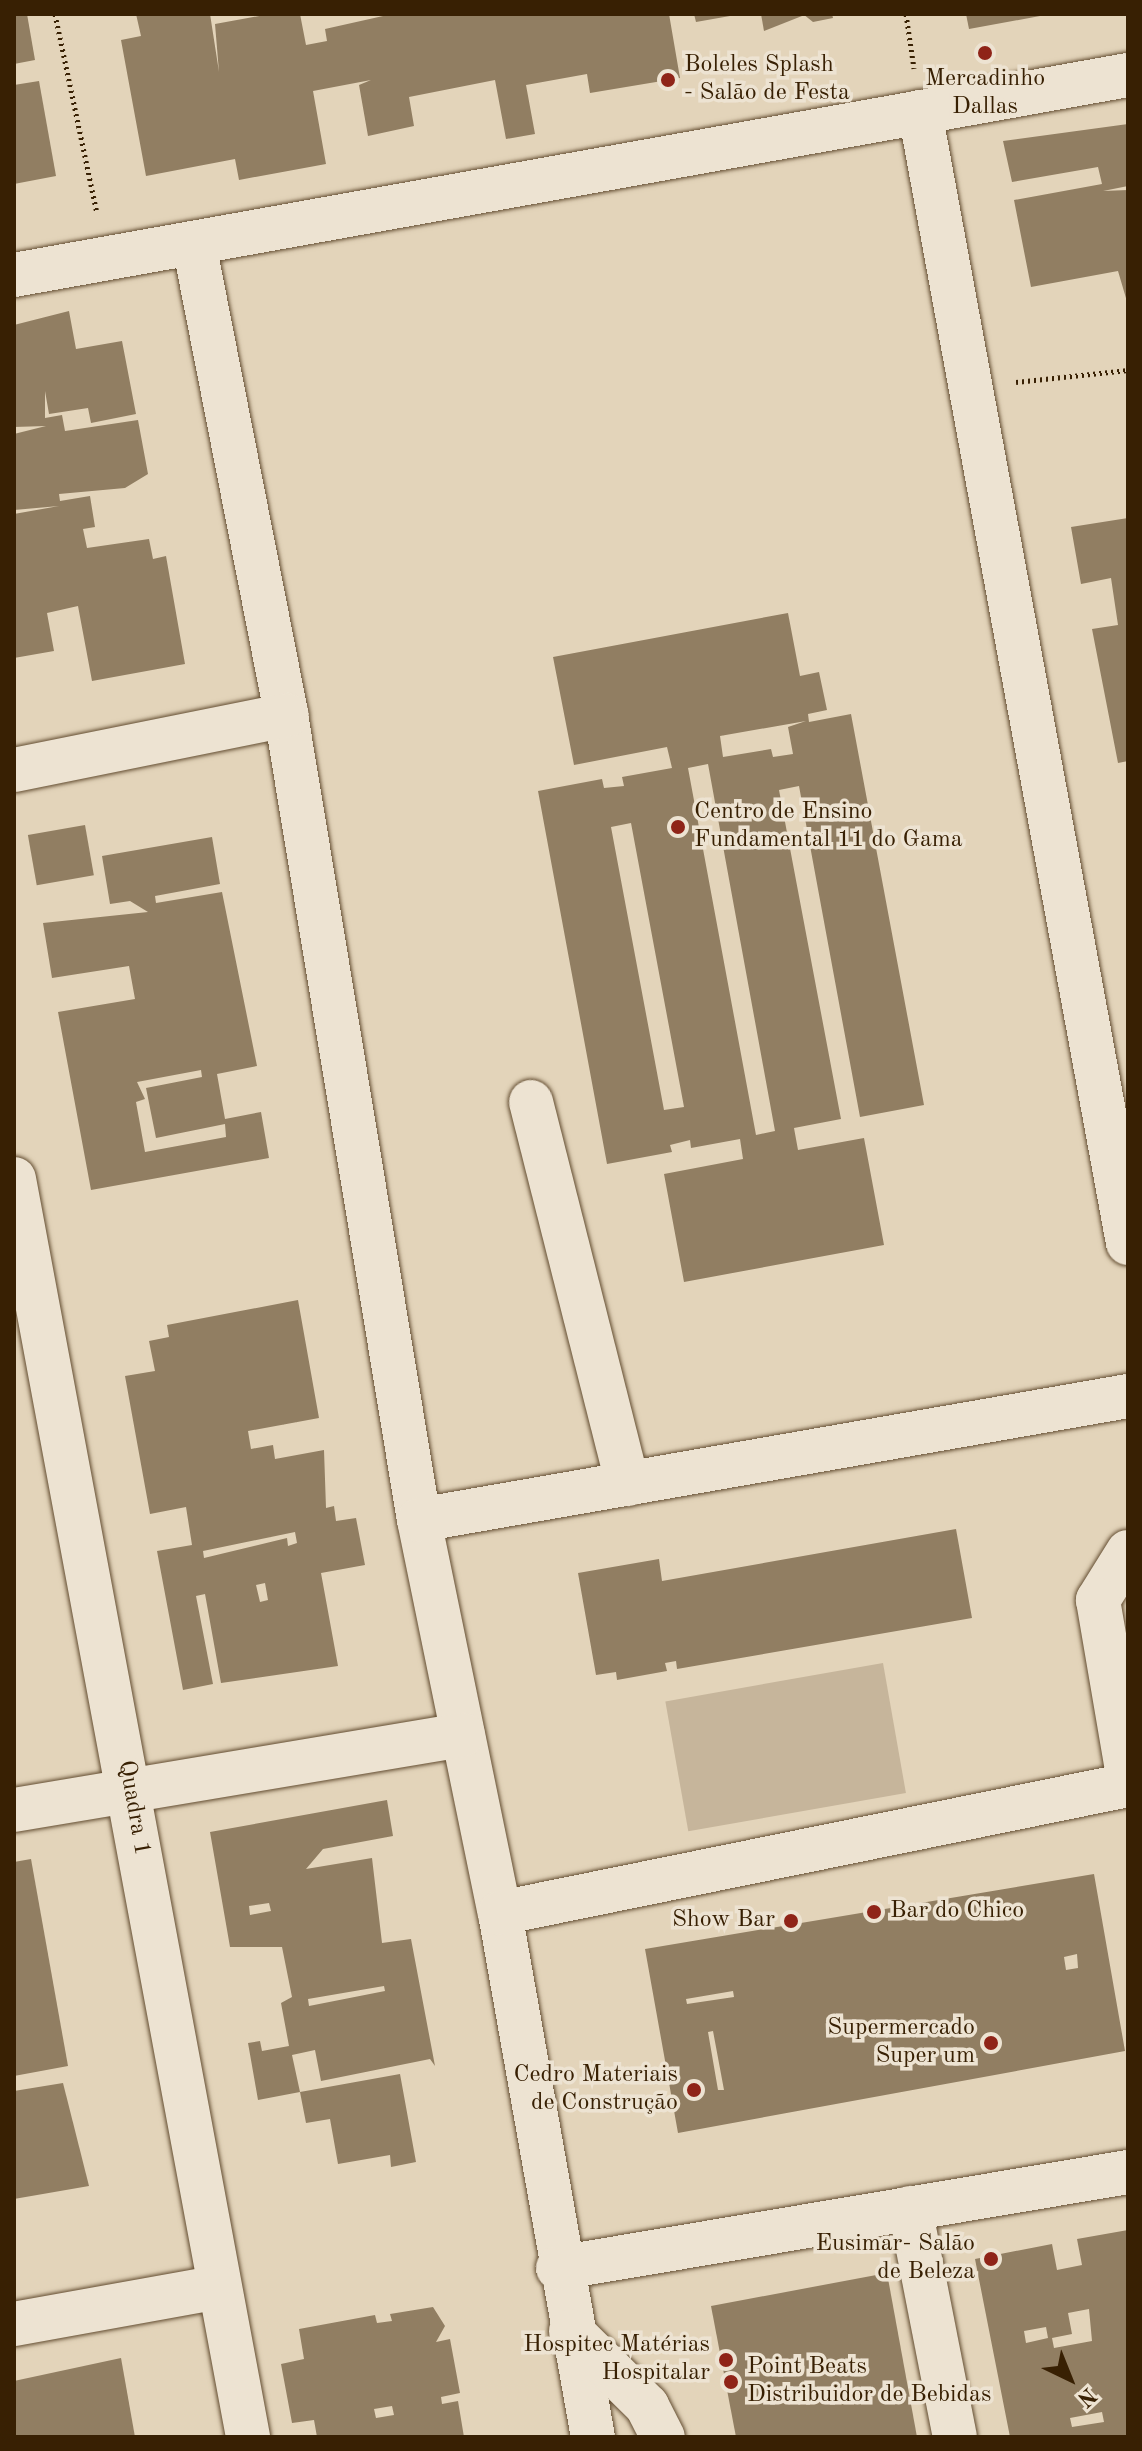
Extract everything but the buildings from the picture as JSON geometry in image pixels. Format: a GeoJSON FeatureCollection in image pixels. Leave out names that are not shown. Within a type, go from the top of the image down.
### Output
{"type":"FeatureCollection","features":[{"type":"Feature","properties":{"kind":"street"},"geometry":{"type":"LineString","coordinates":[[14,275],[1128,75]]}},
{"type":"Feature","properties":{"kind":"street"},"geometry":{"type":"LineString","coordinates":[[920,112],[1128,1243]]}},
{"type":"Feature","properties":{"kind":"street"},"geometry":{"type":"LineString","coordinates":[[194,244],[286,715],[419,1520],[500,1913],[558,2268],[593,2437]]}},
{"type":"Feature","properties":{"kind":"street"},"geometry":{"type":"LineString","coordinates":[[14,770],[286,715]]}},
{"type":"Feature","properties":{"kind":"street"},"geometry":{"type":"LineString","coordinates":[[531,1102],[628,1484]]}},
{"type":"Feature","properties":{"kind":"street","name":"Quadra 1"},"geometry":{"type":"LineString","coordinates":[[14,1179],[24,1285],[130,1790],[248,2437]]}},
{"type":"Feature","properties":{"kind":"street"},"geometry":{"type":"LineString","coordinates":[[419,1520],[1128,1396]]}},
{"type":"Feature","properties":{"kind":"street"},"geometry":{"type":"LineString","coordinates":[[1128,1552],[1098,1600],[1128,1775]]}},
{"type":"Feature","properties":{"kind":"street"},"geometry":{"type":"LineString","coordinates":[[14,1810],[463,1735]]}},
{"type":"Feature","properties":{"kind":"street"},"geometry":{"type":"LineString","coordinates":[[500,1913],[1128,1785]]}},
{"type":"Feature","properties":{"kind":"street"},"geometry":{"type":"LineString","coordinates":[[558,2268],[1128,2172]]}},
{"type":"Feature","properties":{"kind":"street"},"geometry":{"type":"LineString","coordinates":[[910,2208],[955,2437]]}},
{"type":"Feature","properties":{"kind":"street"},"geometry":{"type":"LineString","coordinates":[[14,2324],[219,2287]]}},
{"type":"Feature","properties":{"kind":"street"},"geometry":{"type":"LineString","coordinates":[[571,2331],[647,2406],[663,2437]]}},
{"type":"Feature","properties":{"kind":"path"},"geometry":{"type":"LineString","coordinates":[[55,14],[106,258]]}},
{"type":"Feature","properties":{"kind":"path"},"geometry":{"type":"LineString","coordinates":[[971,386],[1128,370]]}},
{"type":"Feature","properties":{"kind":"shaded area"},"geometry":{"type":"Polygon","coordinates":[[[883,1663],[906,1793],[688,1831],[665,1701],[883,1663]]]}},
{"type":"Feature","properties":{"kind":"place","name":"Mercadinho Dallas"},"geometry":{"type":"Point","coordinates":[985,53]}},
{"type":"Feature","properties":{"kind":"place","name":"Boleles Splash - Salão de Festa"},"geometry":{"type":"Point","coordinates":[668,80]}},
{"type":"Feature","properties":{"kind":"place","name":"Centro de Ensino Fundamental 11 do Gama"},"geometry":{"type":"Point","coordinates":[678,827]}},
{"type":"Feature","properties":{"kind":"place","name":"Bar do Chico"},"geometry":{"type":"Point","coordinates":[874,1912]}},
{"type":"Feature","properties":{"kind":"place","name":"Show Bar"},"geometry":{"type":"Point","coordinates":[791,1921]}},
{"type":"Feature","properties":{"kind":"place","name":"Supermercado Super um"},"geometry":{"type":"Point","coordinates":[991,2043]}},
{"type":"Feature","properties":{"kind":"place","name":"Cedro Materiais de Construção"},"geometry":{"type":"Point","coordinates":[694,2090]}},
{"type":"Feature","properties":{"kind":"place","name":"Eusimar- Salão de Beleza"},"geometry":{"type":"Point","coordinates":[991,2259]}},
{"type":"Feature","properties":{"kind":"place","name":"Hospitec Matérias Hospitalar"},"geometry":{"type":"Point","coordinates":[726,2360]}},
{"type":"Feature","properties":{"kind":"place","name":"Point Beats Distribuidor de Bebidas"},"geometry":{"type":"Point","coordinates":[731,2382]}}]}
